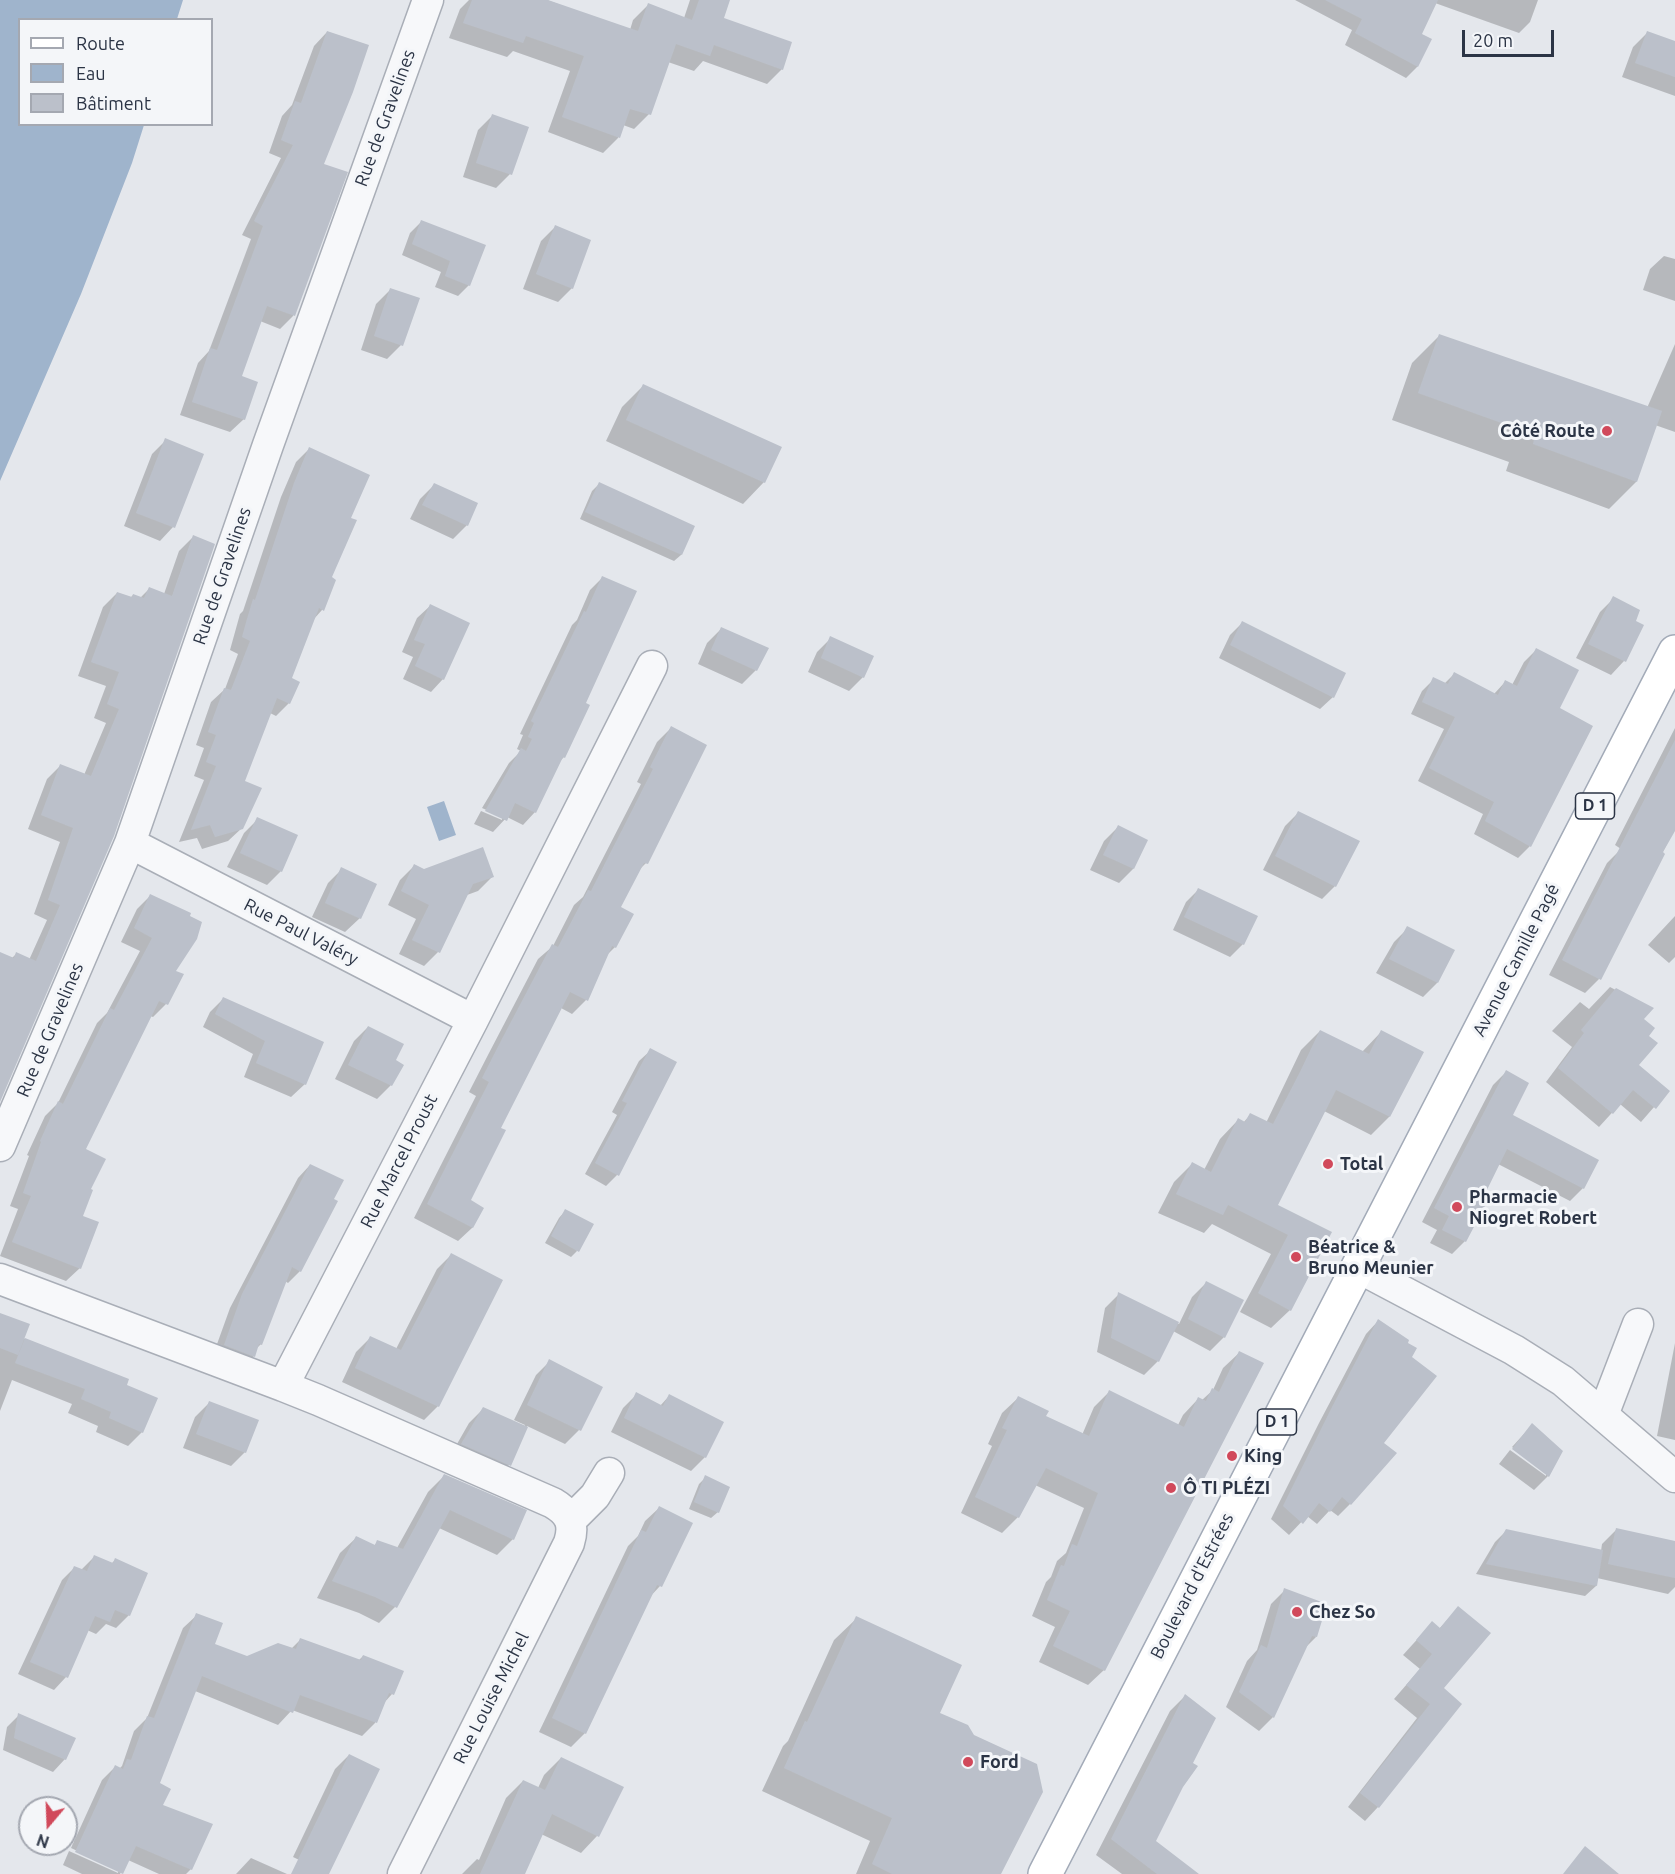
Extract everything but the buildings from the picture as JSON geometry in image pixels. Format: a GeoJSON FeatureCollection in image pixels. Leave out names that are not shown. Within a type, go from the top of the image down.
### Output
{"type":"FeatureCollection","features":[{"type":"Feature","properties":{"kind":"main road","name":"Avenue Camille Pagé"},"geometry":{"type":"LineString","coordinates":[[1357,1267],[1675,652]]}},
{"type":"Feature","properties":{"kind":"main road","name":"Boulevard d'Estrées"},"geometry":{"type":"LineString","coordinates":[[1044,1874],[1357,1267]]}},
{"type":"Feature","properties":{"kind":"street","name":"Rue de Gravelines"},"geometry":{"type":"LineString","coordinates":[[0,1146],[130,843],[268,445],[428,0]]}},
{"type":"Feature","properties":{"kind":"street","name":"Rue Marcel Proust"},"geometry":{"type":"LineString","coordinates":[[283,1386],[473,1020],[652,666]]}},
{"type":"Feature","properties":{"kind":"street","name":"Rue Paul Valéry"},"geometry":{"type":"LineString","coordinates":[[130,843],[473,1020]]}},
{"type":"Feature","properties":{"kind":"street"},"geometry":{"type":"LineString","coordinates":[[1357,1267],[1514,1350],[1563,1381],[1675,1477]]}},
{"type":"Feature","properties":{"kind":"street"},"geometry":{"type":"LineString","coordinates":[[0,1279],[318,1400],[553,1503],[561,1508],[571,1520],[595,1496],[609,1473]]}},
{"type":"Feature","properties":{"kind":"street"},"geometry":{"type":"LineString","coordinates":[[1604,1415],[1638,1324]]}},
{"type":"Feature","properties":{"kind":"street","name":"Rue Louise Michel"},"geometry":{"type":"LineString","coordinates":[[403,1874],[570,1543],[571,1520]]}},
{"type":"Feature","properties":{"kind":"water"},"geometry":{"type":"Polygon","coordinates":[[[0,0],[183,0],[177,18],[18,18],[18,126],[144,126],[132,163],[81,294],[0,481],[0,0]]]}},
{"type":"Feature","properties":{"kind":"water"},"geometry":{"type":"Polygon","coordinates":[[[444,801],[456,835],[439,841],[427,807],[444,801]]]}},
{"type":"Feature","properties":{"kind":"place","name":"Côté Route"},"geometry":{"type":"Point","coordinates":[1607,431]}},
{"type":"Feature","properties":{"kind":"place","name":"Total"},"geometry":{"type":"Point","coordinates":[1328,1164]}},
{"type":"Feature","properties":{"kind":"place","name":"Pharmacie Niogret Robert"},"geometry":{"type":"Point","coordinates":[1457,1207]}},
{"type":"Feature","properties":{"kind":"place","name":"Béatrice & Bruno Meunier"},"geometry":{"type":"Point","coordinates":[1296,1257]}},
{"type":"Feature","properties":{"kind":"place","name":"King"},"geometry":{"type":"Point","coordinates":[1232,1456]}},
{"type":"Feature","properties":{"kind":"place","name":"Ô TI PLÉZI"},"geometry":{"type":"Point","coordinates":[1171,1488]}},
{"type":"Feature","properties":{"kind":"place","name":"Chez So"},"geometry":{"type":"Point","coordinates":[1297,1612]}},
{"type":"Feature","properties":{"kind":"place","name":"Ford"},"geometry":{"type":"Point","coordinates":[968,1762]}}]}
